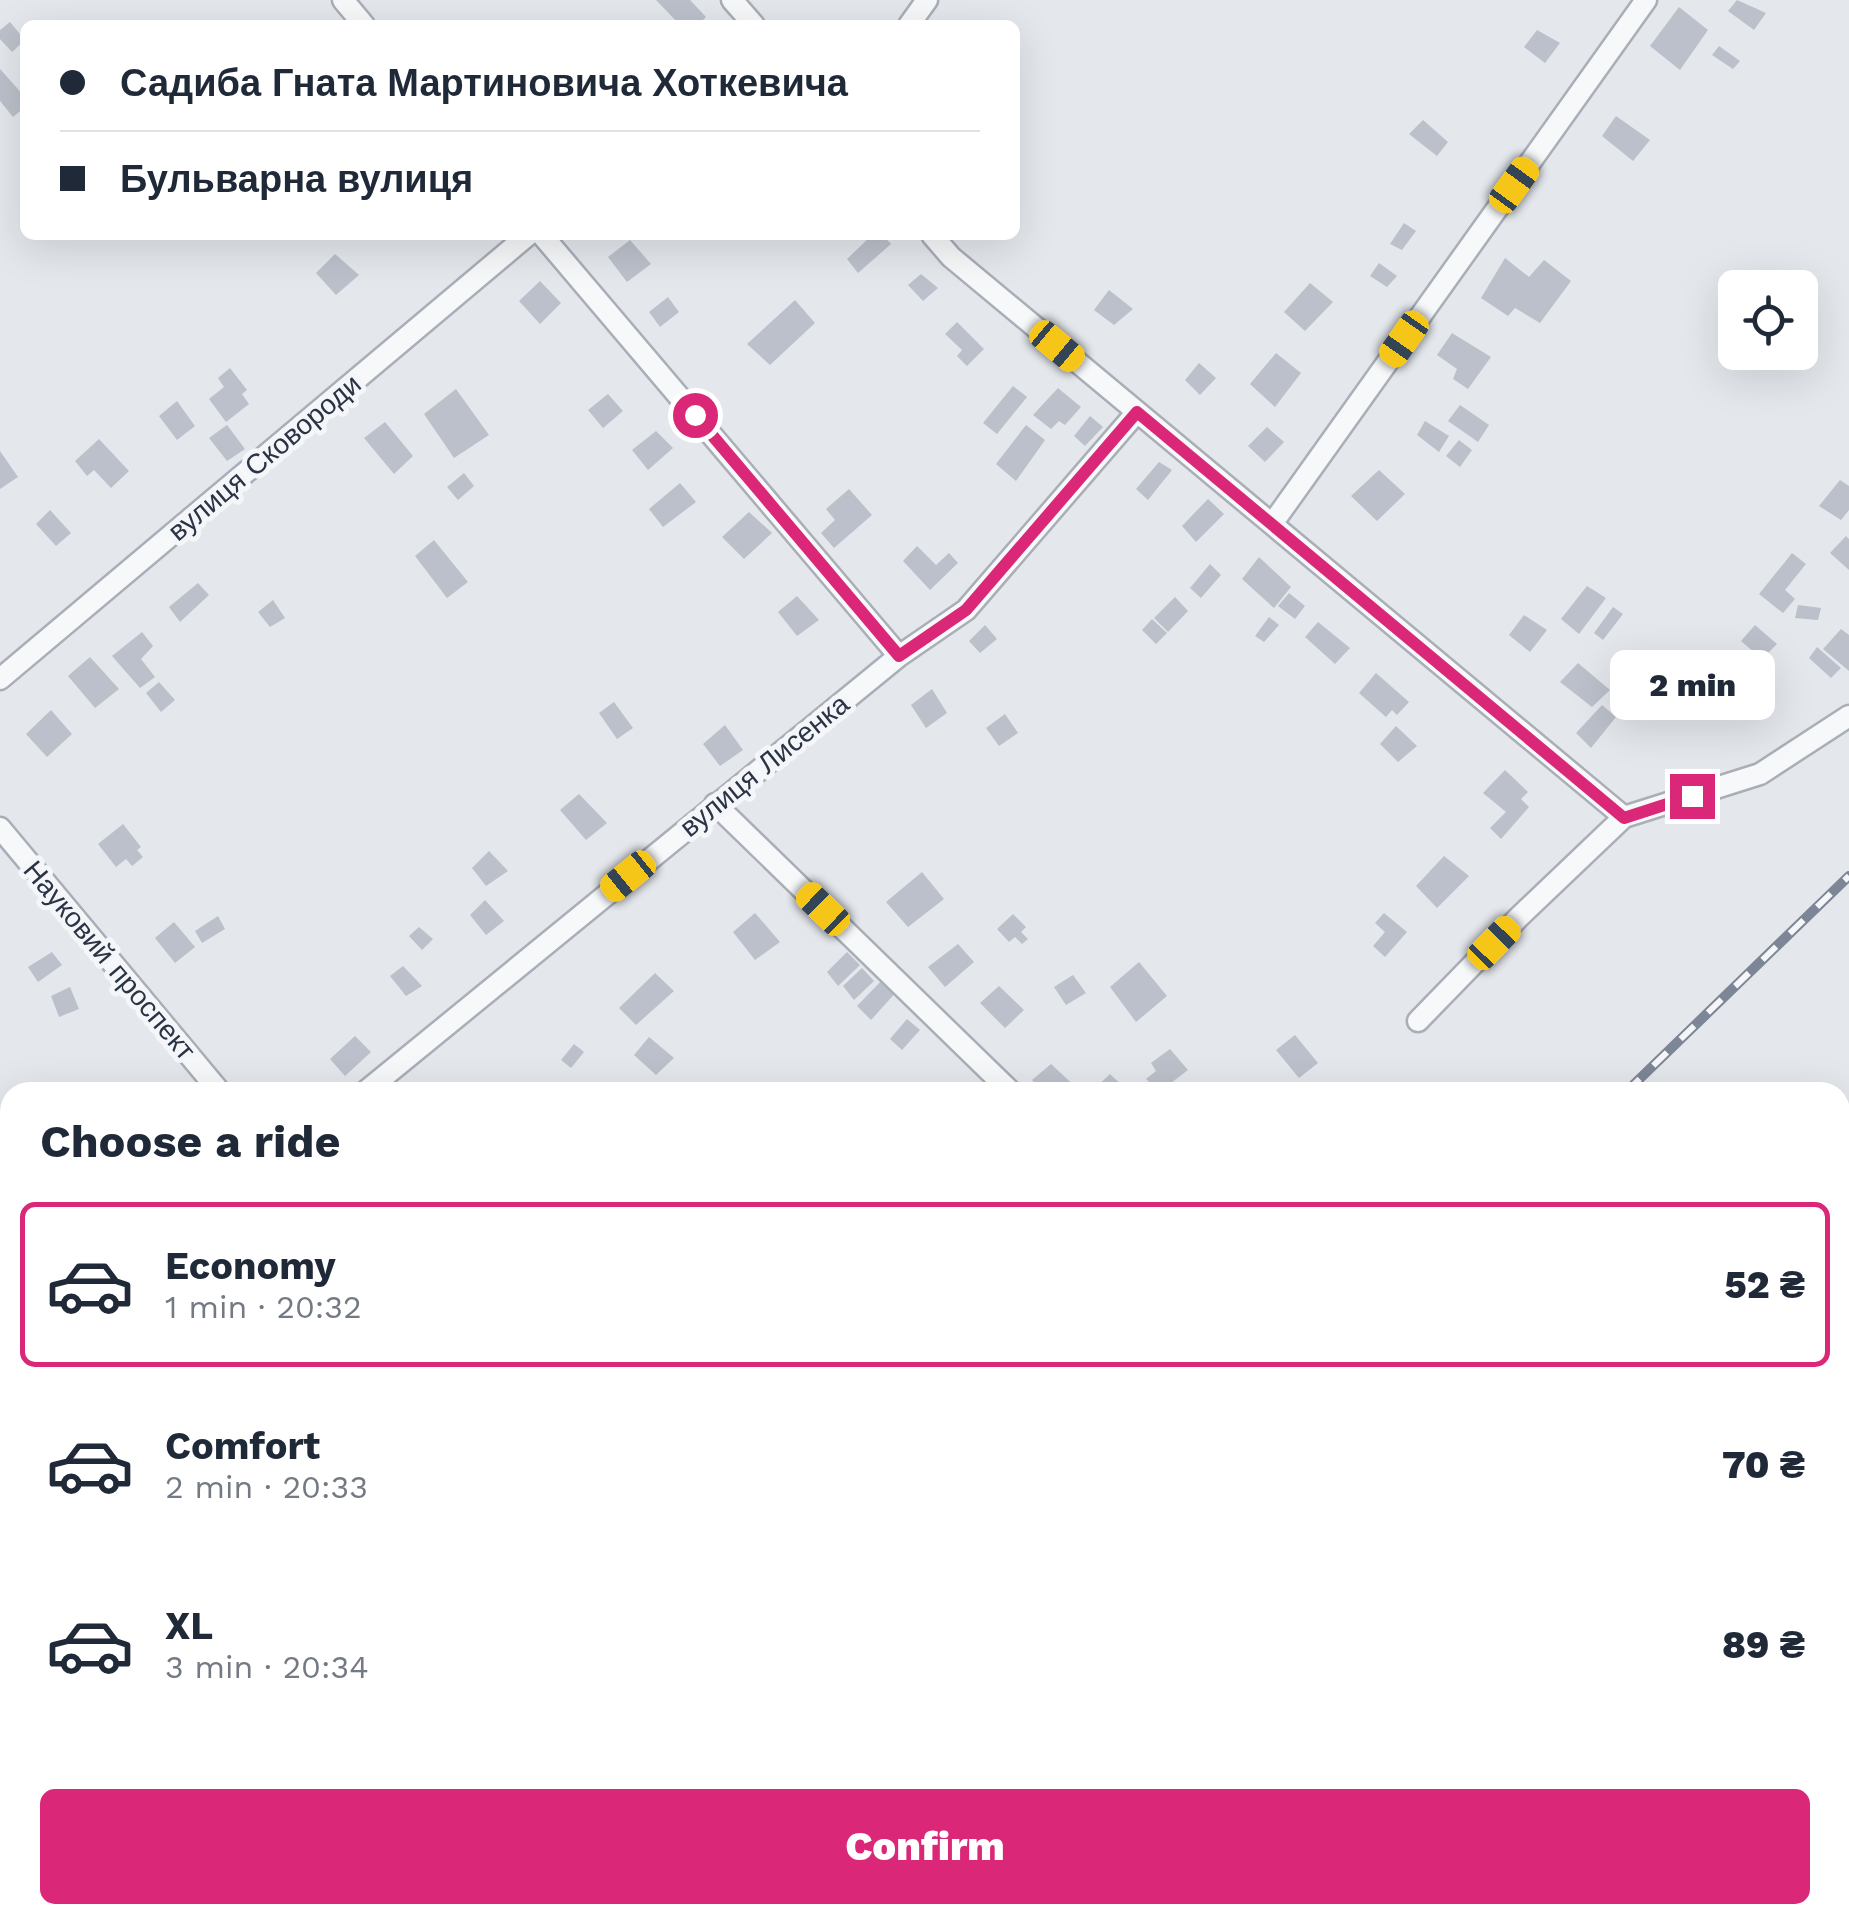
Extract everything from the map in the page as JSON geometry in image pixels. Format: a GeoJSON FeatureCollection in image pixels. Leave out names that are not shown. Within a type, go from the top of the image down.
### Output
{"type":"FeatureCollection","features":[{"type":"Feature","properties":{"kind":"street"},"geometry":{"type":"LineString","coordinates":[[343,0],[360,20]]}},
{"type":"Feature","properties":{"kind":"street"},"geometry":{"type":"LineString","coordinates":[[732,0],[750,20]]}},
{"type":"Feature","properties":{"kind":"street"},"geometry":{"type":"LineString","coordinates":[[1272,524],[1646,0]]}},
{"type":"Feature","properties":{"kind":"street","name":"вулиця Сковороди"},"geometry":{"type":"LineString","coordinates":[[0,679],[522,240]]}},
{"type":"Feature","properties":{"kind":"street"},"geometry":{"type":"LineString","coordinates":[[546,240],[899,656]]}},
{"type":"Feature","properties":{"kind":"street"},"geometry":{"type":"LineString","coordinates":[[936,240],[951,258],[1624,818]]}},
{"type":"Feature","properties":{"kind":"street","name":"вулиця Лисенка"},"geometry":{"type":"LineString","coordinates":[[377,1082],[899,656],[966,610],[1137,412]]}},
{"type":"Feature","properties":{"kind":"street"},"geometry":{"type":"LineString","coordinates":[[1418,1021],[1519,916],[1624,818],[1760,774],[1849,716]]}},
{"type":"Feature","properties":{"kind":"street"},"geometry":{"type":"LineString","coordinates":[[715,804],[1001,1082]]}},
{"type":"Feature","properties":{"kind":"street","name":"Науковий проспект"},"geometry":{"type":"LineString","coordinates":[[4,842],[211,1082]]}},
{"type":"Feature","properties":{"kind":"building"},"geometry":{"type":"Polygon","coordinates":[[[656,0],[690,0],[706,17],[703,20],[675,20],[656,0]]]}},
{"type":"Feature","properties":{"kind":"building"},"geometry":{"type":"Polygon","coordinates":[[[1737,0],[1766,13],[1754,30],[1728,11],[1737,0]]]}},
{"type":"Feature","properties":{"kind":"building"},"geometry":{"type":"Polygon","coordinates":[[[1679,7],[1708,30],[1680,70],[1650,46],[1679,7]]]}},
{"type":"Feature","properties":{"kind":"building"},"geometry":{"type":"Polygon","coordinates":[[[10,22],[20,34],[20,45],[12,52],[0,39],[0,30],[10,22]]]}},
{"type":"Feature","properties":{"kind":"building"},"geometry":{"type":"Polygon","coordinates":[[[1537,30],[1560,43],[1545,63],[1524,47],[1537,30]]]}},
{"type":"Feature","properties":{"kind":"building"},"geometry":{"type":"Polygon","coordinates":[[[1719,46],[1740,61],[1733,69],[1712,55],[1719,46]]]}},
{"type":"Feature","properties":{"kind":"building"},"geometry":{"type":"Polygon","coordinates":[[[0,69],[20,91],[20,111],[13,117],[0,101],[0,69]]]}},
{"type":"Feature","properties":{"kind":"building"},"geometry":{"type":"Polygon","coordinates":[[[1616,116],[1650,140],[1633,161],[1602,136],[1616,116]]]}},
{"type":"Feature","properties":{"kind":"building"},"geometry":{"type":"Polygon","coordinates":[[[1423,120],[1448,142],[1437,156],[1409,134],[1423,120]]]}},
{"type":"Feature","properties":{"kind":"building"},"geometry":{"type":"Polygon","coordinates":[[[1404,223],[1416,231],[1402,250],[1390,244],[1404,223]]]}},
{"type":"Feature","properties":{"kind":"building"},"geometry":{"type":"Polygon","coordinates":[[[630,240],[651,264],[627,282],[608,257],[630,240]]]}},
{"type":"Feature","properties":{"kind":"building"},"geometry":{"type":"Polygon","coordinates":[[[867,240],[887,240],[891,244],[858,273],[847,259],[867,240]]]}},
{"type":"Feature","properties":{"kind":"building"},"geometry":{"type":"Polygon","coordinates":[[[335,254],[359,275],[336,295],[316,273],[335,254]]]}},
{"type":"Feature","properties":{"kind":"building"},"geometry":{"type":"Polygon","coordinates":[[[1505,258],[1529,277],[1544,260],[1571,281],[1540,323],[1515,308],[1508,316],[1481,298],[1505,258]]]}},
{"type":"Feature","properties":{"kind":"building"},"geometry":{"type":"Polygon","coordinates":[[[1379,263],[1397,276],[1387,287],[1370,276],[1379,263]]]}},
{"type":"Feature","properties":{"kind":"building"},"geometry":{"type":"Polygon","coordinates":[[[921,274],[938,288],[923,301],[908,285],[921,274]]]}},
{"type":"Feature","properties":{"kind":"building"},"geometry":{"type":"Polygon","coordinates":[[[540,281],[561,303],[540,324],[519,301],[540,281]]]}},
{"type":"Feature","properties":{"kind":"building"},"geometry":{"type":"Polygon","coordinates":[[[1310,283],[1333,302],[1305,331],[1284,312],[1310,283]]]}},
{"type":"Feature","properties":{"kind":"building"},"geometry":{"type":"Polygon","coordinates":[[[1109,290],[1133,309],[1114,325],[1094,310],[1109,290]]]}},
{"type":"Feature","properties":{"kind":"building"},"geometry":{"type":"Polygon","coordinates":[[[668,297],[679,312],[660,327],[649,312],[668,297]]]}},
{"type":"Feature","properties":{"kind":"building"},"geometry":{"type":"Polygon","coordinates":[[[795,300],[815,323],[770,365],[747,344],[795,300]]]}},
{"type":"Feature","properties":{"kind":"building"},"geometry":{"type":"Polygon","coordinates":[[[957,322],[984,349],[967,366],[957,356],[962,350],[945,334],[957,322]]]}},
{"type":"Feature","properties":{"kind":"building"},"geometry":{"type":"Polygon","coordinates":[[[1452,333],[1491,357],[1468,389],[1453,379],[1457,369],[1437,355],[1452,333]]]}},
{"type":"Feature","properties":{"kind":"building"},"geometry":{"type":"Polygon","coordinates":[[[1276,353],[1301,373],[1275,407],[1250,384],[1276,353]]]}},
{"type":"Feature","properties":{"kind":"building"},"geometry":{"type":"Polygon","coordinates":[[[1199,363],[1216,378],[1200,395],[1185,380],[1199,363]]]}},
{"type":"Feature","properties":{"kind":"building"},"geometry":{"type":"Polygon","coordinates":[[[230,368],[247,390],[242,394],[249,404],[226,422],[209,399],[224,387],[218,378],[230,368]]]}},
{"type":"Feature","properties":{"kind":"building"},"geometry":{"type":"Polygon","coordinates":[[[1013,386],[1027,397],[997,434],[983,423],[1013,386]]]}},
{"type":"Feature","properties":{"kind":"building"},"geometry":{"type":"Polygon","coordinates":[[[1058,388],[1081,407],[1065,425],[1059,421],[1051,429],[1033,415],[1058,388]]]}},
{"type":"Feature","properties":{"kind":"building"},"geometry":{"type":"Polygon","coordinates":[[[456,389],[489,435],[454,458],[424,414],[456,389]]]}},
{"type":"Feature","properties":{"kind":"building"},"geometry":{"type":"Polygon","coordinates":[[[608,394],[623,411],[603,428],[588,410],[608,394]]]}},
{"type":"Feature","properties":{"kind":"building"},"geometry":{"type":"Polygon","coordinates":[[[177,401],[195,426],[177,440],[159,416],[177,401]]]}},
{"type":"Feature","properties":{"kind":"building"},"geometry":{"type":"Polygon","coordinates":[[[1460,405],[1489,425],[1478,442],[1448,421],[1460,405]]]}},
{"type":"Feature","properties":{"kind":"building"},"geometry":{"type":"Polygon","coordinates":[[[1090,416],[1103,427],[1085,446],[1074,436],[1090,416]]]}},
{"type":"Feature","properties":{"kind":"building"},"geometry":{"type":"Polygon","coordinates":[[[1425,421],[1449,436],[1439,452],[1417,435],[1425,421]]]}},
{"type":"Feature","properties":{"kind":"building"},"geometry":{"type":"Polygon","coordinates":[[[385,422],[413,456],[394,474],[364,438],[385,422]]]}},
{"type":"Feature","properties":{"kind":"building"},"geometry":{"type":"Polygon","coordinates":[[[227,425],[245,449],[227,461],[209,438],[227,425]]]}},
{"type":"Feature","properties":{"kind":"building"},"geometry":{"type":"Polygon","coordinates":[[[1026,425],[1045,440],[1016,481],[996,464],[1026,425]]]}},
{"type":"Feature","properties":{"kind":"building"},"geometry":{"type":"Polygon","coordinates":[[[1267,427],[1284,442],[1265,462],[1248,446],[1267,427]]]}},
{"type":"Feature","properties":{"kind":"building"},"geometry":{"type":"Polygon","coordinates":[[[656,431],[673,448],[648,470],[632,450],[656,431]]]}},
{"type":"Feature","properties":{"kind":"building"},"geometry":{"type":"Polygon","coordinates":[[[99,439],[129,471],[111,488],[94,470],[87,476],[75,461],[99,439]]]}},
{"type":"Feature","properties":{"kind":"building"},"geometry":{"type":"Polygon","coordinates":[[[1459,440],[1472,450],[1460,467],[1446,456],[1459,440]]]}},
{"type":"Feature","properties":{"kind":"building"},"geometry":{"type":"Polygon","coordinates":[[[0,451],[18,477],[0,489],[0,451]]]}},
{"type":"Feature","properties":{"kind":"building"},"geometry":{"type":"Polygon","coordinates":[[[1159,462],[1172,470],[1148,500],[1136,489],[1159,462]]]}},
{"type":"Feature","properties":{"kind":"building"},"geometry":{"type":"Polygon","coordinates":[[[1379,470],[1405,494],[1377,521],[1351,496],[1379,470]]]}},
{"type":"Feature","properties":{"kind":"building"},"geometry":{"type":"Polygon","coordinates":[[[464,473],[474,486],[458,500],[447,487],[464,473]]]}},
{"type":"Feature","properties":{"kind":"building"},"geometry":{"type":"Polygon","coordinates":[[[1840,480],[1849,486],[1849,510],[1841,520],[1819,506],[1840,480]]]}},
{"type":"Feature","properties":{"kind":"building"},"geometry":{"type":"Polygon","coordinates":[[[680,483],[696,502],[663,527],[649,509],[680,483]]]}},
{"type":"Feature","properties":{"kind":"building"},"geometry":{"type":"Polygon","coordinates":[[[849,489],[872,515],[834,548],[821,533],[835,520],[826,509],[849,489]]]}},
{"type":"Feature","properties":{"kind":"building"},"geometry":{"type":"Polygon","coordinates":[[[1208,499],[1224,514],[1196,542],[1182,526],[1208,499]]]}},
{"type":"Feature","properties":{"kind":"building"},"geometry":{"type":"Polygon","coordinates":[[[50,510],[71,533],[56,546],[36,524],[50,510]]]}},
{"type":"Feature","properties":{"kind":"building"},"geometry":{"type":"Polygon","coordinates":[[[749,512],[772,533],[744,559],[722,537],[749,512]]]}},
{"type":"Feature","properties":{"kind":"building"},"geometry":{"type":"Polygon","coordinates":[[[1846,536],[1849,539],[1849,570],[1830,553],[1846,536]]]}},
{"type":"Feature","properties":{"kind":"building"},"geometry":{"type":"Polygon","coordinates":[[[434,540],[468,582],[447,598],[415,556],[434,540]]]}},
{"type":"Feature","properties":{"kind":"building"},"geometry":{"type":"Polygon","coordinates":[[[917,546],[936,565],[949,553],[958,563],[930,590],[903,561],[917,546]]]}},
{"type":"Feature","properties":{"kind":"building"},"geometry":{"type":"Polygon","coordinates":[[[1792,553],[1806,564],[1785,590],[1795,599],[1783,613],[1759,594],[1792,553]]]}},
{"type":"Feature","properties":{"kind":"building"},"geometry":{"type":"Polygon","coordinates":[[[1259,557],[1291,587],[1274,608],[1242,579],[1259,557]]]}},
{"type":"Feature","properties":{"kind":"building"},"geometry":{"type":"Polygon","coordinates":[[[1210,564],[1221,575],[1201,598],[1190,588],[1210,564]]]}},
{"type":"Feature","properties":{"kind":"building"},"geometry":{"type":"Polygon","coordinates":[[[198,583],[209,595],[180,622],[169,607],[198,583]]]}},
{"type":"Feature","properties":{"kind":"building"},"geometry":{"type":"Polygon","coordinates":[[[1587,586],[1606,598],[1579,634],[1561,619],[1587,586]]]}},
{"type":"Feature","properties":{"kind":"building"},"geometry":{"type":"Polygon","coordinates":[[[1289,593],[1305,606],[1295,619],[1278,606],[1289,593]]]}},
{"type":"Feature","properties":{"kind":"building"},"geometry":{"type":"Polygon","coordinates":[[[797,596],[819,620],[797,636],[778,612],[797,596]]]}},
{"type":"Feature","properties":{"kind":"building"},"geometry":{"type":"Polygon","coordinates":[[[1175,597],[1188,611],[1168,632],[1154,618],[1175,597]]]}},
{"type":"Feature","properties":{"kind":"building"},"geometry":{"type":"Polygon","coordinates":[[[273,600],[285,618],[270,627],[258,612],[273,600]]]}},
{"type":"Feature","properties":{"kind":"building"},"geometry":{"type":"Polygon","coordinates":[[[1798,605],[1821,608],[1818,620],[1795,618],[1798,605]]]}},
{"type":"Feature","properties":{"kind":"building"},"geometry":{"type":"Polygon","coordinates":[[[1613,607],[1623,614],[1603,640],[1594,633],[1613,607]]]}},
{"type":"Feature","properties":{"kind":"building"},"geometry":{"type":"Polygon","coordinates":[[[1524,615],[1547,630],[1530,652],[1509,635],[1524,615]]]}},
{"type":"Feature","properties":{"kind":"building"},"geometry":{"type":"Polygon","coordinates":[[[1269,617],[1279,625],[1264,642],[1255,636],[1269,617]]]}},
{"type":"Feature","properties":{"kind":"building"},"geometry":{"type":"Polygon","coordinates":[[[1152,619],[1167,633],[1156,644],[1142,630],[1152,619]]]}},
{"type":"Feature","properties":{"kind":"building"},"geometry":{"type":"Polygon","coordinates":[[[1318,622],[1350,648],[1335,664],[1305,637],[1318,622]]]}},
{"type":"Feature","properties":{"kind":"building"},"geometry":{"type":"Polygon","coordinates":[[[985,625],[997,639],[980,653],[969,641],[985,625]]]}},
{"type":"Feature","properties":{"kind":"building"},"geometry":{"type":"Polygon","coordinates":[[[1755,625],[1777,644],[1762,659],[1741,641],[1755,625]]]}},
{"type":"Feature","properties":{"kind":"building"},"geometry":{"type":"Polygon","coordinates":[[[1841,629],[1849,635],[1849,671],[1823,649],[1841,629]]]}},
{"type":"Feature","properties":{"kind":"building"},"geometry":{"type":"Polygon","coordinates":[[[142,632],[153,646],[141,659],[155,677],[140,688],[112,656],[142,632]]]}},
{"type":"Feature","properties":{"kind":"building"},"geometry":{"type":"Polygon","coordinates":[[[1817,647],[1841,668],[1831,678],[1809,658],[1817,647]]]}},
{"type":"Feature","properties":{"kind":"building"},"geometry":{"type":"Polygon","coordinates":[[[90,657],[119,689],[95,708],[68,676],[90,657]]]}},
{"type":"Feature","properties":{"kind":"building"},"geometry":{"type":"Polygon","coordinates":[[[1578,663],[1610,690],[1592,707],[1560,682],[1578,663]]]}},
{"type":"Feature","properties":{"kind":"building"},"geometry":{"type":"Polygon","coordinates":[[[1647,664],[1666,672],[1658,685],[1676,694],[1668,707],[1650,697],[1645,705],[1630,697],[1647,664]]]}},
{"type":"Feature","properties":{"kind":"building"},"geometry":{"type":"Polygon","coordinates":[[[1718,668],[1754,695],[1735,715],[1702,687],[1718,668]]]}},
{"type":"Feature","properties":{"kind":"building"},"geometry":{"type":"Polygon","coordinates":[[[1376,673],[1409,702],[1397,715],[1392,710],[1386,717],[1359,693],[1376,673]]]}},
{"type":"Feature","properties":{"kind":"building"},"geometry":{"type":"Polygon","coordinates":[[[159,682],[175,700],[161,712],[146,693],[159,682]]]}},
{"type":"Feature","properties":{"kind":"building"},"geometry":{"type":"Polygon","coordinates":[[[932,689],[947,713],[926,728],[911,705],[932,689]]]}},
{"type":"Feature","properties":{"kind":"building"},"geometry":{"type":"Polygon","coordinates":[[[614,702],[633,728],[617,739],[599,713],[614,702]]]}},
{"type":"Feature","properties":{"kind":"building"},"geometry":{"type":"Polygon","coordinates":[[[1602,705],[1616,717],[1591,748],[1576,733],[1602,705]]]}},
{"type":"Feature","properties":{"kind":"building"},"geometry":{"type":"Polygon","coordinates":[[[51,710],[72,734],[47,757],[26,734],[51,710]]]}},
{"type":"Feature","properties":{"kind":"building"},"geometry":{"type":"Polygon","coordinates":[[[1005,714],[1018,733],[999,746],[986,728],[1005,714]]]}},
{"type":"Feature","properties":{"kind":"building"},"geometry":{"type":"Polygon","coordinates":[[[725,725],[743,750],[720,766],[703,744],[725,725]]]}},
{"type":"Feature","properties":{"kind":"building"},"geometry":{"type":"Polygon","coordinates":[[[1396,726],[1417,746],[1398,762],[1380,744],[1396,726]]]}},
{"type":"Feature","properties":{"kind":"building"},"geometry":{"type":"Polygon","coordinates":[[[1505,770],[1528,792],[1521,799],[1529,807],[1501,839],[1490,828],[1506,812],[1483,793],[1505,770]]]}},
{"type":"Feature","properties":{"kind":"building"},"geometry":{"type":"Polygon","coordinates":[[[579,794],[607,823],[586,840],[560,810],[579,794]]]}},
{"type":"Feature","properties":{"kind":"building"},"geometry":{"type":"Polygon","coordinates":[[[123,824],[141,847],[137,850],[143,857],[132,866],[126,859],[116,867],[98,844],[123,824]]]}},
{"type":"Feature","properties":{"kind":"building"},"geometry":{"type":"Polygon","coordinates":[[[489,851],[508,871],[486,886],[472,868],[489,851]]]}},
{"type":"Feature","properties":{"kind":"building"},"geometry":{"type":"Polygon","coordinates":[[[1444,856],[1469,876],[1437,908],[1416,886],[1444,856]]]}},
{"type":"Feature","properties":{"kind":"building"},"geometry":{"type":"Polygon","coordinates":[[[922,872],[944,899],[908,927],[886,902],[922,872]]]}},
{"type":"Feature","properties":{"kind":"building"},"geometry":{"type":"Polygon","coordinates":[[[485,900],[504,921],[486,935],[470,915],[485,900]]]}},
{"type":"Feature","properties":{"kind":"building"},"geometry":{"type":"Polygon","coordinates":[[[755,913],[780,942],[755,960],[733,932],[755,913]]]}},
{"type":"Feature","properties":{"kind":"building"},"geometry":{"type":"Polygon","coordinates":[[[1384,913],[1407,932],[1385,957],[1373,946],[1385,932],[1375,923],[1384,913]]]}},
{"type":"Feature","properties":{"kind":"building"},"geometry":{"type":"Polygon","coordinates":[[[1013,914],[1026,927],[1021,932],[1028,939],[1022,944],[1015,937],[1009,942],[997,929],[1013,914]]]}},
{"type":"Feature","properties":{"kind":"building"},"geometry":{"type":"Polygon","coordinates":[[[218,916],[225,929],[202,943],[195,931],[218,916]]]}},
{"type":"Feature","properties":{"kind":"building"},"geometry":{"type":"Polygon","coordinates":[[[174,922],[195,947],[175,963],[155,938],[174,922]]]}},
{"type":"Feature","properties":{"kind":"building"},"geometry":{"type":"Polygon","coordinates":[[[419,927],[433,939],[422,950],[409,936],[419,927]]]}},
{"type":"Feature","properties":{"kind":"building"},"geometry":{"type":"Polygon","coordinates":[[[958,944],[974,962],[945,987],[928,967],[958,944]]]}},
{"type":"Feature","properties":{"kind":"building"},"geometry":{"type":"Polygon","coordinates":[[[52,952],[62,965],[38,982],[28,967],[52,952]]]}},
{"type":"Feature","properties":{"kind":"building"},"geometry":{"type":"Polygon","coordinates":[[[847,952],[860,965],[838,986],[827,972],[847,952]]]}},
{"type":"Feature","properties":{"kind":"building"},"geometry":{"type":"Polygon","coordinates":[[[1139,962],[1167,996],[1136,1022],[1110,987],[1139,962]]]}},
{"type":"Feature","properties":{"kind":"building"},"geometry":{"type":"Polygon","coordinates":[[[403,966],[422,986],[406,996],[390,976],[403,966]]]}},
{"type":"Feature","properties":{"kind":"building"},"geometry":{"type":"Polygon","coordinates":[[[862,968],[874,981],[854,1000],[843,986],[862,968]]]}},
{"type":"Feature","properties":{"kind":"building"},"geometry":{"type":"Polygon","coordinates":[[[655,973],[674,991],[636,1025],[619,1008],[655,973]]]}},
{"type":"Feature","properties":{"kind":"building"},"geometry":{"type":"Polygon","coordinates":[[[1073,975],[1086,993],[1066,1005],[1054,987],[1073,975]]]}},
{"type":"Feature","properties":{"kind":"building"},"geometry":{"type":"Polygon","coordinates":[[[884,978],[898,990],[871,1020],[857,1006],[884,978]]]}},
{"type":"Feature","properties":{"kind":"building"},"geometry":{"type":"Polygon","coordinates":[[[999,986],[1024,1010],[1005,1028],[980,1003],[999,986]]]}},
{"type":"Feature","properties":{"kind":"building"},"geometry":{"type":"Polygon","coordinates":[[[70,987],[79,1009],[59,1017],[51,996],[70,987]]]}},
{"type":"Feature","properties":{"kind":"building"},"geometry":{"type":"Polygon","coordinates":[[[907,1019],[920,1030],[902,1050],[890,1039],[907,1019]]]}},
{"type":"Feature","properties":{"kind":"building"},"geometry":{"type":"Polygon","coordinates":[[[1295,1035],[1318,1063],[1299,1078],[1276,1050],[1295,1035]]]}},
{"type":"Feature","properties":{"kind":"building"},"geometry":{"type":"Polygon","coordinates":[[[355,1036],[371,1052],[345,1076],[330,1059],[355,1036]]]}},
{"type":"Feature","properties":{"kind":"building"},"geometry":{"type":"Polygon","coordinates":[[[649,1037],[674,1058],[656,1075],[634,1055],[649,1037]]]}},
{"type":"Feature","properties":{"kind":"building"},"geometry":{"type":"Polygon","coordinates":[[[574,1044],[584,1052],[571,1068],[561,1060],[574,1044]]]}},
{"type":"Feature","properties":{"kind":"building"},"geometry":{"type":"Polygon","coordinates":[[[1170,1049],[1188,1070],[1172,1082],[1149,1082],[1146,1079],[1156,1071],[1151,1063],[1170,1049]]]}},
{"type":"Feature","properties":{"kind":"building"},"geometry":{"type":"Polygon","coordinates":[[[1051,1064],[1070,1082],[1034,1082],[1051,1064]]]}},
{"type":"Feature","properties":{"kind":"building"},"geometry":{"type":"Polygon","coordinates":[[[1110,1074],[1118,1082],[1102,1082],[1110,1074]]]}},
{"type":"Feature","properties":{"kind":"railway"},"geometry":{"type":"LineString","coordinates":[[1636,1082],[1849,876]]}},
{"type":"Feature","properties":{"kind":"route"},"geometry":{"type":"LineString","coordinates":[[695,415],[899,656],[966,610],[1137,412],[1624,818],[1692,796]]}}]}
